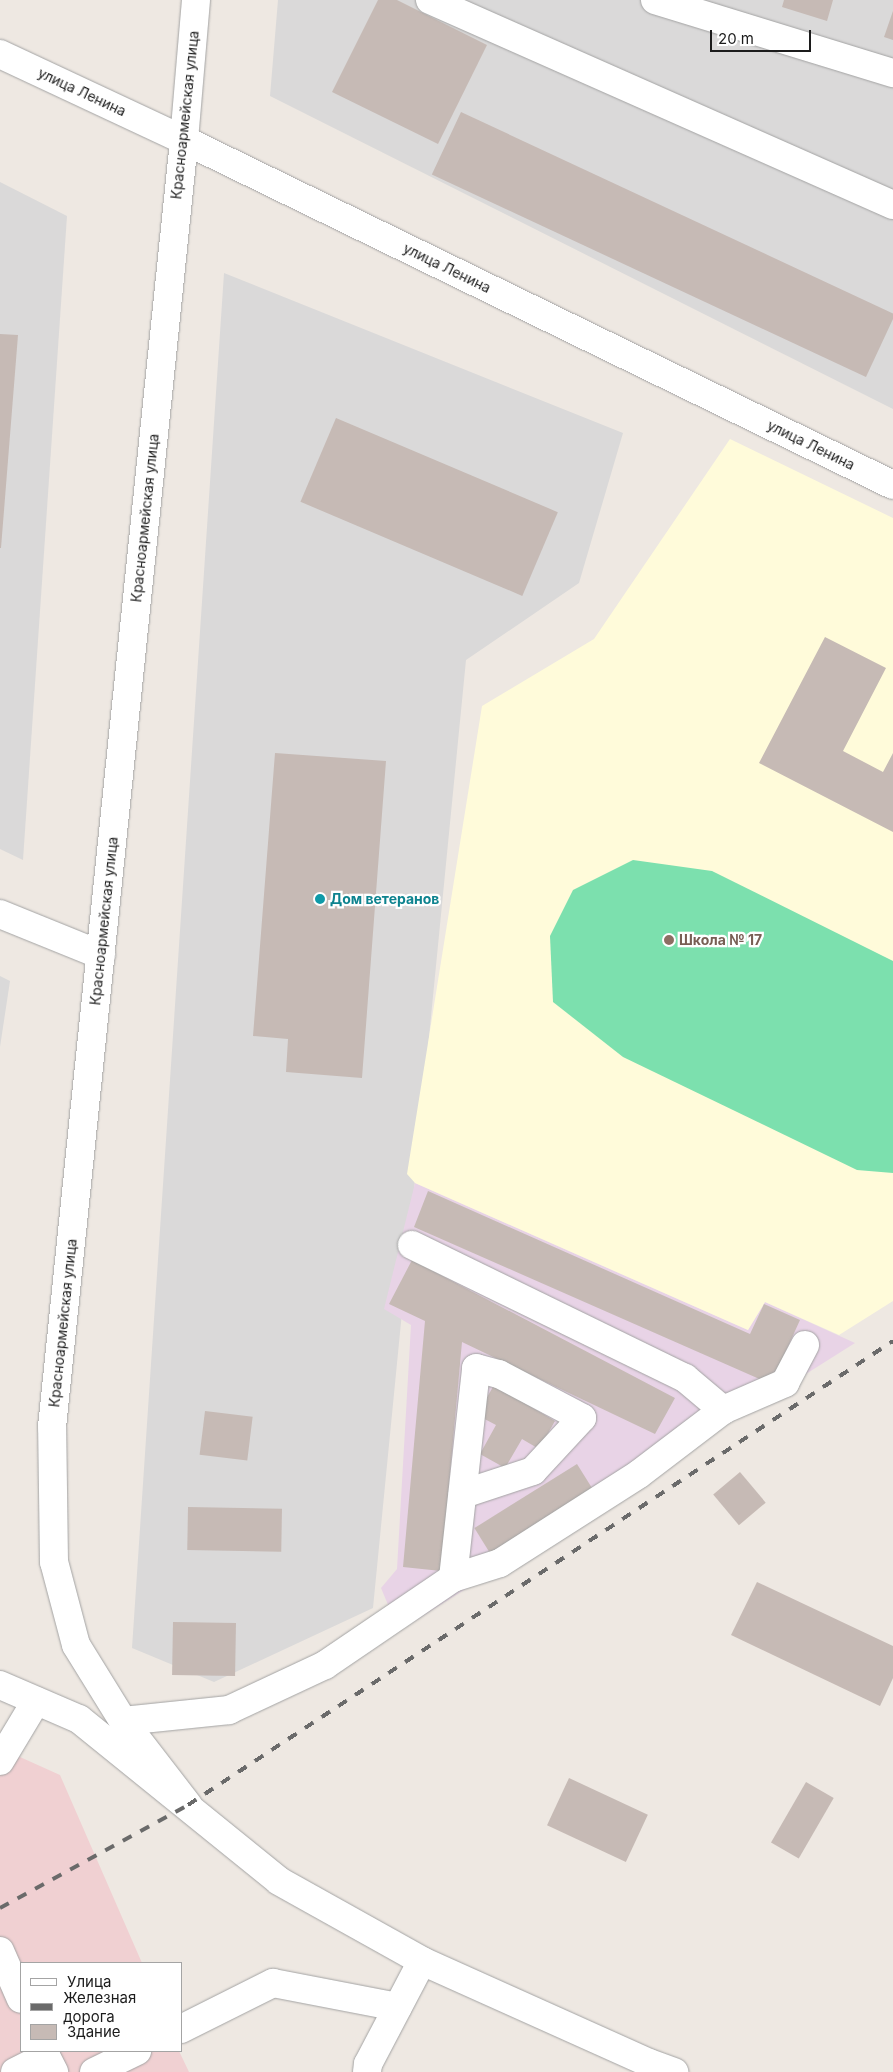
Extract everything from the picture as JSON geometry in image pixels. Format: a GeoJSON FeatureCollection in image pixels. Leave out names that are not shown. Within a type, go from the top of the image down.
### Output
{"type":"FeatureCollection","features":[{"type":"Feature","properties":{"kind":"street","name":"Красноармейская улица"},"geometry":{"type":"LineString","coordinates":[[188,1805],[123,1722],[76,1646],[54,1562],[52,1427],[184,140],[196,0]]}},
{"type":"Feature","properties":{"kind":"street"},"geometry":{"type":"LineString","coordinates":[[430,0],[893,205]]}},
{"type":"Feature","properties":{"kind":"street"},"geometry":{"type":"LineString","coordinates":[[655,0],[893,74]]}},
{"type":"Feature","properties":{"kind":"street","name":"улица Ленина"},"geometry":{"type":"LineString","coordinates":[[0,54],[184,140],[893,485]]}},
{"type":"Feature","properties":{"kind":"street"},"geometry":{"type":"LineString","coordinates":[[0,914],[101,955]]}},
{"type":"Feature","properties":{"kind":"street"},"geometry":{"type":"LineString","coordinates":[[412,1245],[685,1378],[723,1410]]}},
{"type":"Feature","properties":{"kind":"street"},"geometry":{"type":"LineString","coordinates":[[123,1722],[229,1710],[324,1665],[453,1578],[500,1563],[639,1474],[723,1410],[785,1383],[805,1346]]}},
{"type":"Feature","properties":{"kind":"street"},"geometry":{"type":"LineString","coordinates":[[453,1578],[476,1368],[498,1374],[582,1418],[533,1471],[463,1494]]}},
{"type":"Feature","properties":{"kind":"street"},"geometry":{"type":"LineString","coordinates":[[0,1685],[79,1719],[188,1805],[279,1881],[422,1961],[649,2063],[674,2072]]}},
{"type":"Feature","properties":{"kind":"street"},"geometry":{"type":"LineString","coordinates":[[0,1761],[36,1701]]}},
{"type":"Feature","properties":{"kind":"street"},"geometry":{"type":"LineString","coordinates":[[0,1950],[20,1997]]}},
{"type":"Feature","properties":{"kind":"street"},"geometry":{"type":"LineString","coordinates":[[367,2072],[368,2064],[422,1961]]}},
{"type":"Feature","properties":{"kind":"street"},"geometry":{"type":"LineString","coordinates":[[182,2029],[273,1983],[398,2007]]}},
{"type":"Feature","properties":{"kind":"street"},"geometry":{"type":"LineString","coordinates":[[94,2072],[135,2052]]}},
{"type":"Feature","properties":{"kind":"street"},"geometry":{"type":"LineString","coordinates":[[15,2072],[48,2060]]}},
{"type":"Feature","properties":{"kind":"shaded area"},"geometry":{"type":"Polygon","coordinates":[[[278,0],[893,0],[893,409],[270,96],[278,0]]]}},
{"type":"Feature","properties":{"kind":"shaded area"},"geometry":{"type":"Polygon","coordinates":[[[0,182],[67,216],[23,860],[0,849],[0,182]]]}},
{"type":"Feature","properties":{"kind":"shaded area"},"geometry":{"type":"Polygon","coordinates":[[[224,273],[623,433],[579,583],[466,660],[373,1608],[214,1682],[132,1648],[224,273]]]}},
{"type":"Feature","properties":{"kind":"shaded area","name":"Школа № 17"},"geometry":{"type":"Polygon","coordinates":[[[730,439],[893,518],[893,1301],[839,1335],[765,1302],[748,1330],[415,1183],[407,1174],[482,706],[594,639],[730,439]]]}},
{"type":"Feature","properties":{"kind":"shaded area"},"geometry":{"type":"Polygon","coordinates":[[[0,976],[10,981],[0,1047],[0,976]]]}},
{"type":"Feature","properties":{"kind":"shaded area"},"geometry":{"type":"Polygon","coordinates":[[[415,1183],[748,1330],[765,1302],[855,1343],[399,1631],[381,1588],[397,1569],[411,1325],[384,1309],[415,1183]]]}},
{"type":"Feature","properties":{"kind":"shaded area"},"geometry":{"type":"Polygon","coordinates":[[[0,1748],[60,1775],[142,1962],[20,1962],[20,2052],[179,2052],[189,2072],[0,2072],[0,1748]]]}},
{"type":"Feature","properties":{"kind":"green space"},"geometry":{"type":"Polygon","coordinates":[[[633,860],[712,871],[893,961],[893,1173],[857,1170],[623,1057],[553,1002],[550,936],[573,890],[633,860]]]}},
{"type":"Feature","properties":{"kind":"building"},"geometry":{"type":"Polygon","coordinates":[[[378,0],[397,0],[487,45],[438,144],[332,92],[378,0]]]}},
{"type":"Feature","properties":{"kind":"building"},"geometry":{"type":"Polygon","coordinates":[[[784,0],[833,0],[827,21],[782,7],[784,0]]]}},
{"type":"Feature","properties":{"kind":"building"},"geometry":{"type":"Polygon","coordinates":[[[893,11],[893,40],[884,37],[893,11]]]}},
{"type":"Feature","properties":{"kind":"building"},"geometry":{"type":"Polygon","coordinates":[[[461,112],[893,313],[893,319],[866,377],[432,175],[461,112]]]}},
{"type":"Feature","properties":{"kind":"building"},"geometry":{"type":"Polygon","coordinates":[[[0,334],[18,335],[1,548],[0,548],[0,334]]]}},
{"type":"Feature","properties":{"kind":"building"},"geometry":{"type":"Polygon","coordinates":[[[336,418],[558,512],[522,596],[300,502],[336,418]]]}},
{"type":"Feature","properties":{"kind":"building"},"geometry":{"type":"Polygon","coordinates":[[[825,637],[886,668],[843,751],[883,772],[893,753],[893,832],[759,763],[825,637]]]}},
{"type":"Feature","properties":{"kind":"building","name":"Дом ветеранов"},"geometry":{"type":"Polygon","coordinates":[[[275,753],[386,761],[362,1078],[286,1072],[288,1039],[253,1036],[275,753]]]}},
{"type":"Feature","properties":{"kind":"building"},"geometry":{"type":"Polygon","coordinates":[[[428,1191],[750,1334],[764,1304],[800,1320],[771,1384],[414,1227],[428,1191]]]}},
{"type":"Feature","properties":{"kind":"building"},"geometry":{"type":"Polygon","coordinates":[[[412,1260],[675,1398],[655,1434],[462,1342],[441,1571],[403,1567],[425,1321],[389,1304],[412,1260]]]}},
{"type":"Feature","properties":{"kind":"building"},"geometry":{"type":"Polygon","coordinates":[[[494,1385],[555,1421],[539,1449],[522,1439],[505,1468],[480,1454],[496,1425],[477,1415],[494,1385]]]}},
{"type":"Feature","properties":{"kind":"building"},"geometry":{"type":"Polygon","coordinates":[[[205,1411],[253,1417],[247,1461],[200,1455],[205,1411]]]}},
{"type":"Feature","properties":{"kind":"building"},"geometry":{"type":"Polygon","coordinates":[[[577,1464],[596,1495],[493,1559],[474,1528],[577,1464]]]}},
{"type":"Feature","properties":{"kind":"building"},"geometry":{"type":"Polygon","coordinates":[[[740,1472],[766,1503],[739,1525],[713,1494],[740,1472]]]}},
{"type":"Feature","properties":{"kind":"building"},"geometry":{"type":"Polygon","coordinates":[[[188,1507],[282,1509],[281,1552],[187,1550],[188,1507]]]}},
{"type":"Feature","properties":{"kind":"building"},"geometry":{"type":"Polygon","coordinates":[[[757,1582],[893,1646],[893,1678],[880,1706],[731,1635],[757,1582]]]}},
{"type":"Feature","properties":{"kind":"building"},"geometry":{"type":"Polygon","coordinates":[[[173,1622],[236,1623],[235,1676],[172,1675],[173,1622]]]}},
{"type":"Feature","properties":{"kind":"building"},"geometry":{"type":"Polygon","coordinates":[[[569,1778],[648,1815],[626,1862],[547,1825],[569,1778]]]}},
{"type":"Feature","properties":{"kind":"building"},"geometry":{"type":"Polygon","coordinates":[[[806,1782],[834,1798],[799,1859],[771,1843],[806,1782]]]}},
{"type":"Feature","properties":{"kind":"railway"},"geometry":{"type":"LineString","coordinates":[[0,1908],[188,1805],[893,1341]]}},
{"type":"Feature","properties":{"kind":"place","name":"Дом ветеранов"},"geometry":{"type":"Point","coordinates":[320,899]}},
{"type":"Feature","properties":{"kind":"place","name":"Школа № 17"},"geometry":{"type":"Point","coordinates":[669,940]}}]}
